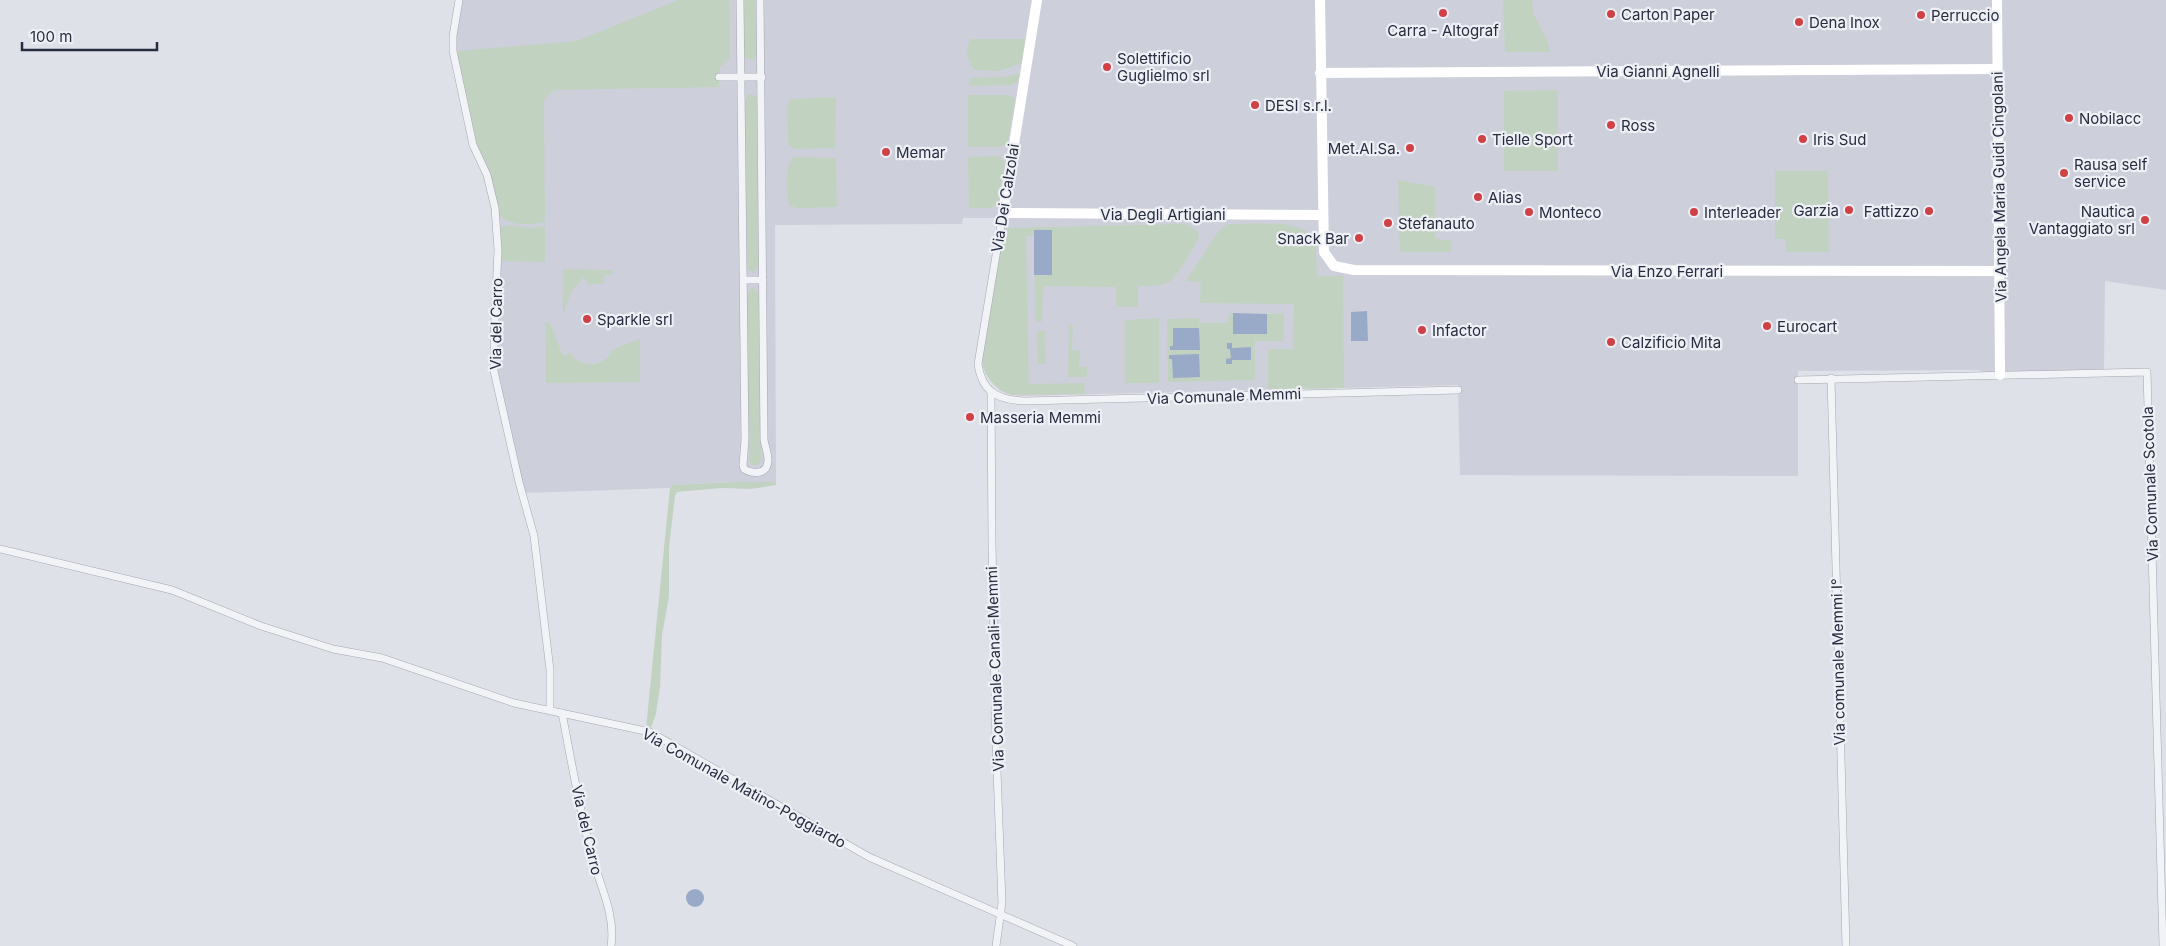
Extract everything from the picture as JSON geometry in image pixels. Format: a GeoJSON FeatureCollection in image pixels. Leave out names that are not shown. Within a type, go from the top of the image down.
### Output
{"type":"FeatureCollection","features":[{"type":"Feature","properties":{"kind":"street","name":"Via del Carro"},"geometry":{"type":"LineString","coordinates":[[459,0],[454,29],[453,51],[473,145],[487,174],[496,214],[498,250],[494,371],[519,482],[534,536],[550,670],[550,710]]}},
{"type":"Feature","properties":{"kind":"street"},"geometry":{"type":"LineString","coordinates":[[740,0],[744,280],[745,446],[743,465],[744,469],[753,474],[766,468],[768,458],[764,440],[760,0]]}},
{"type":"Feature","properties":{"kind":"street","name":"Via Dei Calzolai"},"geometry":{"type":"LineString","coordinates":[[991,392],[983,380],[978,364],[1037,0]]}},
{"type":"Feature","properties":{"kind":"street"},"geometry":{"type":"LineString","coordinates":[[1320,0],[1323,215]]}},
{"type":"Feature","properties":{"kind":"street","name":"Via Angela Maria Guidi Cingolani"},"geometry":{"type":"LineString","coordinates":[[1997,0],[2000,375]]}},
{"type":"Feature","properties":{"kind":"street","name":"Via Gianni Agnelli"},"geometry":{"type":"LineString","coordinates":[[1320,72],[1997,69]]}},
{"type":"Feature","properties":{"kind":"street"},"geometry":{"type":"LineString","coordinates":[[719,77],[762,77]]}},
{"type":"Feature","properties":{"kind":"street","name":"Via Degli Artigiani"},"geometry":{"type":"LineString","coordinates":[[1003,213],[1323,215]]}},
{"type":"Feature","properties":{"kind":"street","name":"Via Enzo Ferrari"},"geometry":{"type":"LineString","coordinates":[[1323,215],[1324,252],[1334,266],[1354,270],[2000,271]]}},
{"type":"Feature","properties":{"kind":"street"},"geometry":{"type":"LineString","coordinates":[[744,280],[763,280]]}},
{"type":"Feature","properties":{"kind":"street","name":"Via Comunale Scotola"},"geometry":{"type":"LineString","coordinates":[[1798,380],[2147,372],[2163,835],[2164,946]]}},
{"type":"Feature","properties":{"kind":"street","name":"Via comunale Memmi I°"},"geometry":{"type":"LineString","coordinates":[[1831,378],[1846,946]]}},
{"type":"Feature","properties":{"kind":"street","name":"Via Comunale Memmi"},"geometry":{"type":"LineString","coordinates":[[991,392],[1004,399],[1025,401],[1458,390]]}},
{"type":"Feature","properties":{"kind":"street","name":"Via Comunale Canali-Memmi"},"geometry":{"type":"LineString","coordinates":[[991,392],[992,551],[1002,915],[996,946]]}},
{"type":"Feature","properties":{"kind":"street","name":"Via Comunale Matino-Poggiardo"},"geometry":{"type":"LineString","coordinates":[[0,549],[172,590],[279,632],[333,649],[382,658],[514,702],[650,732],[869,857],[1073,946]]}},
{"type":"Feature","properties":{"kind":"street","name":"Via del Carro"},"geometry":{"type":"LineString","coordinates":[[562,713],[590,851],[609,909],[611,946]]}},
{"type":"Feature","properties":{"kind":"shaded area"},"geometry":{"type":"Polygon","coordinates":[[[461,0],[2166,0],[2166,290],[2105,281],[2104,370],[1985,372],[1978,370],[1798,371],[1798,476],[1460,475],[1458,385],[1019,396],[1000,391],[985,372],[1004,218],[963,218],[962,224],[775,225],[776,482],[734,482],[673,485],[670,488],[525,493],[497,372],[496,342],[500,230],[459,69],[455,42],[461,0]]]}},
{"type":"Feature","properties":{"kind":"green space"},"geometry":{"type":"Polygon","coordinates":[[[678,0],[729,0],[730,58],[720,67],[719,87],[554,90],[544,100],[545,222],[519,224],[512,223],[501,217],[497,212],[477,147],[456,51],[577,41],[678,0]]]}},
{"type":"Feature","properties":{"kind":"green space"},"geometry":{"type":"Polygon","coordinates":[[[744,0],[756,0],[757,55],[753,60],[746,58],[744,55],[744,0]]]}},
{"type":"Feature","properties":{"kind":"green space"},"geometry":{"type":"Polygon","coordinates":[[[1503,0],[1532,0],[1534,15],[1547,40],[1550,52],[1505,52],[1503,0]]]}},
{"type":"Feature","properties":{"kind":"green space"},"geometry":{"type":"Polygon","coordinates":[[[970,39],[1026,39],[1022,63],[999,71],[975,70],[968,56],[970,39]]]}},
{"type":"Feature","properties":{"kind":"green space"},"geometry":{"type":"Polygon","coordinates":[[[1020,73],[1018,82],[1012,85],[969,86],[970,78],[1003,77],[1020,73]]]}},
{"type":"Feature","properties":{"kind":"green space"},"geometry":{"type":"Polygon","coordinates":[[[1558,90],[1558,171],[1504,171],[1504,91],[1558,90]]]}},
{"type":"Feature","properties":{"kind":"green space"},"geometry":{"type":"Polygon","coordinates":[[[752,94],[757,98],[759,265],[754,272],[748,270],[747,267],[745,102],[748,95],[752,94]]]}},
{"type":"Feature","properties":{"kind":"green space"},"geometry":{"type":"Polygon","coordinates":[[[968,95],[1008,95],[1014,98],[1015,102],[1007,145],[998,147],[968,147],[968,95]]]}},
{"type":"Feature","properties":{"kind":"green space"},"geometry":{"type":"Polygon","coordinates":[[[836,97],[835,148],[796,149],[791,147],[788,143],[787,107],[791,99],[836,97]]]}},
{"type":"Feature","properties":{"kind":"green space"},"geometry":{"type":"Polygon","coordinates":[[[999,156],[1005,164],[999,202],[992,208],[969,208],[968,157],[999,156]]]}},
{"type":"Feature","properties":{"kind":"green space"},"geometry":{"type":"Polygon","coordinates":[[[795,157],[836,158],[837,207],[796,208],[789,205],[787,171],[791,160],[795,157]]]}},
{"type":"Feature","properties":{"kind":"green space"},"geometry":{"type":"Polygon","coordinates":[[[1775,171],[1828,171],[1829,252],[1786,252],[1785,239],[1775,239],[1775,171]]]}},
{"type":"Feature","properties":{"kind":"green space"},"geometry":{"type":"Polygon","coordinates":[[[1398,180],[1435,187],[1435,238],[1451,241],[1451,252],[1400,252],[1398,180]]]}},
{"type":"Feature","properties":{"kind":"green space"},"geometry":{"type":"Polygon","coordinates":[[[1262,223],[1299,228],[1309,233],[1316,240],[1317,276],[1343,276],[1344,388],[1268,389],[1268,349],[1293,349],[1294,304],[1200,303],[1201,282],[1186,281],[1218,232],[1227,224],[1262,223]]]}},
{"type":"Feature","properties":{"kind":"green space"},"geometry":{"type":"Polygon","coordinates":[[[1186,224],[1197,230],[1199,236],[1190,254],[1169,282],[1138,286],[1138,307],[1116,307],[1116,287],[1043,286],[1042,322],[1035,321],[1034,235],[1026,236],[1029,384],[1084,383],[1085,394],[1012,395],[995,386],[984,370],[982,358],[1004,228],[1186,224]]]}},
{"type":"Feature","properties":{"kind":"green space"},"geometry":{"type":"Polygon","coordinates":[[[506,225],[531,228],[545,226],[545,262],[502,261],[500,230],[501,227],[506,225]]]}},
{"type":"Feature","properties":{"kind":"green space"},"geometry":{"type":"Polygon","coordinates":[[[563,269],[613,270],[612,275],[604,275],[604,284],[588,284],[584,277],[571,292],[563,315],[563,269]]]}},
{"type":"Feature","properties":{"kind":"green space"},"geometry":{"type":"Polygon","coordinates":[[[753,288],[759,293],[761,461],[755,466],[749,460],[747,295],[750,289],[753,288]]]}},
{"type":"Feature","properties":{"kind":"green space"},"geometry":{"type":"Polygon","coordinates":[[[1229,313],[1233,313],[1234,334],[1267,334],[1267,314],[1284,313],[1284,341],[1255,341],[1255,380],[1168,382],[1167,319],[1199,318],[1199,323],[1228,323],[1229,313]]]}},
{"type":"Feature","properties":{"kind":"green space"},"geometry":{"type":"Polygon","coordinates":[[[1159,318],[1159,383],[1125,383],[1125,320],[1159,318]]]}},
{"type":"Feature","properties":{"kind":"green space"},"geometry":{"type":"Polygon","coordinates":[[[545,322],[550,323],[563,356],[570,353],[586,364],[601,362],[613,350],[640,339],[640,382],[546,383],[545,322]]]}},
{"type":"Feature","properties":{"kind":"green space"},"geometry":{"type":"Polygon","coordinates":[[[1069,325],[1073,325],[1072,350],[1080,351],[1079,367],[1087,367],[1087,377],[1068,377],[1069,325]]]}},
{"type":"Feature","properties":{"kind":"green space"},"geometry":{"type":"Polygon","coordinates":[[[1037,331],[1045,331],[1046,364],[1038,364],[1037,331]]]}},
{"type":"Feature","properties":{"kind":"green space"},"geometry":{"type":"Polygon","coordinates":[[[776,482],[776,485],[751,489],[722,488],[677,492],[675,496],[669,547],[669,597],[662,635],[660,687],[656,714],[650,730],[646,728],[670,488],[673,485],[776,482]]]}},
{"type":"Feature","properties":{"kind":"water"},"geometry":{"type":"Polygon","coordinates":[[[1034,230],[1052,230],[1052,275],[1034,275],[1034,230]]]}},
{"type":"Feature","properties":{"kind":"water"},"geometry":{"type":"Polygon","coordinates":[[[1367,311],[1368,341],[1351,341],[1351,312],[1367,311]]]}},
{"type":"Feature","properties":{"kind":"water"},"geometry":{"type":"Polygon","coordinates":[[[1233,313],[1267,314],[1267,334],[1233,334],[1233,313]]]}},
{"type":"Feature","properties":{"kind":"water"},"geometry":{"type":"Polygon","coordinates":[[[1173,328],[1199,328],[1200,350],[1170,350],[1170,346],[1173,346],[1173,328]]]}},
{"type":"Feature","properties":{"kind":"water"},"geometry":{"type":"Polygon","coordinates":[[[1227,343],[1232,343],[1232,348],[1251,347],[1251,360],[1232,360],[1232,364],[1226,364],[1226,359],[1231,358],[1230,349],[1227,349],[1227,343]]]}},
{"type":"Feature","properties":{"kind":"water"},"geometry":{"type":"Polygon","coordinates":[[[1199,354],[1200,377],[1173,378],[1172,359],[1169,359],[1169,355],[1199,354]]]}},
{"type":"Feature","properties":{"kind":"water"},"geometry":{"type":"Polygon","coordinates":[[[695,889],[701,892],[704,898],[701,904],[695,907],[689,904],[686,898],[689,892],[695,889]]]}},
{"type":"Feature","properties":{"kind":"place","name":"Carra - Altograf"},"geometry":{"type":"Point","coordinates":[1443,13]}},
{"type":"Feature","properties":{"kind":"place","name":"Carton Paper"},"geometry":{"type":"Point","coordinates":[1611,14]}},
{"type":"Feature","properties":{"kind":"place","name":"Perruccio"},"geometry":{"type":"Point","coordinates":[1921,15]}},
{"type":"Feature","properties":{"kind":"place","name":"Dena Inox"},"geometry":{"type":"Point","coordinates":[1799,22]}},
{"type":"Feature","properties":{"kind":"place","name":"Solettificio Guglielmo srl"},"geometry":{"type":"Point","coordinates":[1107,67]}},
{"type":"Feature","properties":{"kind":"place","name":"DESI s.r.l."},"geometry":{"type":"Point","coordinates":[1255,105]}},
{"type":"Feature","properties":{"kind":"place","name":"Nobilacc"},"geometry":{"type":"Point","coordinates":[2069,118]}},
{"type":"Feature","properties":{"kind":"place","name":"Ross"},"geometry":{"type":"Point","coordinates":[1611,125]}},
{"type":"Feature","properties":{"kind":"place","name":"Tielle Sport"},"geometry":{"type":"Point","coordinates":[1482,139]}},
{"type":"Feature","properties":{"kind":"place","name":"Iris Sud"},"geometry":{"type":"Point","coordinates":[1803,139]}},
{"type":"Feature","properties":{"kind":"place","name":"Met.Al.Sa."},"geometry":{"type":"Point","coordinates":[1410,148]}},
{"type":"Feature","properties":{"kind":"place","name":"Memar"},"geometry":{"type":"Point","coordinates":[886,152]}},
{"type":"Feature","properties":{"kind":"place","name":"Rausa self service"},"geometry":{"type":"Point","coordinates":[2064,173]}},
{"type":"Feature","properties":{"kind":"place","name":"Alias"},"geometry":{"type":"Point","coordinates":[1478,197]}},
{"type":"Feature","properties":{"kind":"place","name":"Garzia"},"geometry":{"type":"Point","coordinates":[1849,210]}},
{"type":"Feature","properties":{"kind":"place","name":"Fattizzo"},"geometry":{"type":"Point","coordinates":[1929,211]}},
{"type":"Feature","properties":{"kind":"place","name":"Monteco"},"geometry":{"type":"Point","coordinates":[1529,212]}},
{"type":"Feature","properties":{"kind":"place","name":"Interleader"},"geometry":{"type":"Point","coordinates":[1694,212]}},
{"type":"Feature","properties":{"kind":"place","name":"Nautica Vantaggiato srl"},"geometry":{"type":"Point","coordinates":[2145,220]}},
{"type":"Feature","properties":{"kind":"place","name":"Stefanauto"},"geometry":{"type":"Point","coordinates":[1388,223]}},
{"type":"Feature","properties":{"kind":"place","name":"Snack Bar"},"geometry":{"type":"Point","coordinates":[1359,238]}},
{"type":"Feature","properties":{"kind":"place","name":"Sparkle srl"},"geometry":{"type":"Point","coordinates":[587,319]}},
{"type":"Feature","properties":{"kind":"place","name":"Eurocart"},"geometry":{"type":"Point","coordinates":[1767,326]}},
{"type":"Feature","properties":{"kind":"place","name":"Infactor"},"geometry":{"type":"Point","coordinates":[1422,330]}},
{"type":"Feature","properties":{"kind":"place","name":"Calzificio Mita"},"geometry":{"type":"Point","coordinates":[1611,342]}},
{"type":"Feature","properties":{"kind":"place","name":"Masseria Memmi"},"geometry":{"type":"Point","coordinates":[970,417]}}]}
